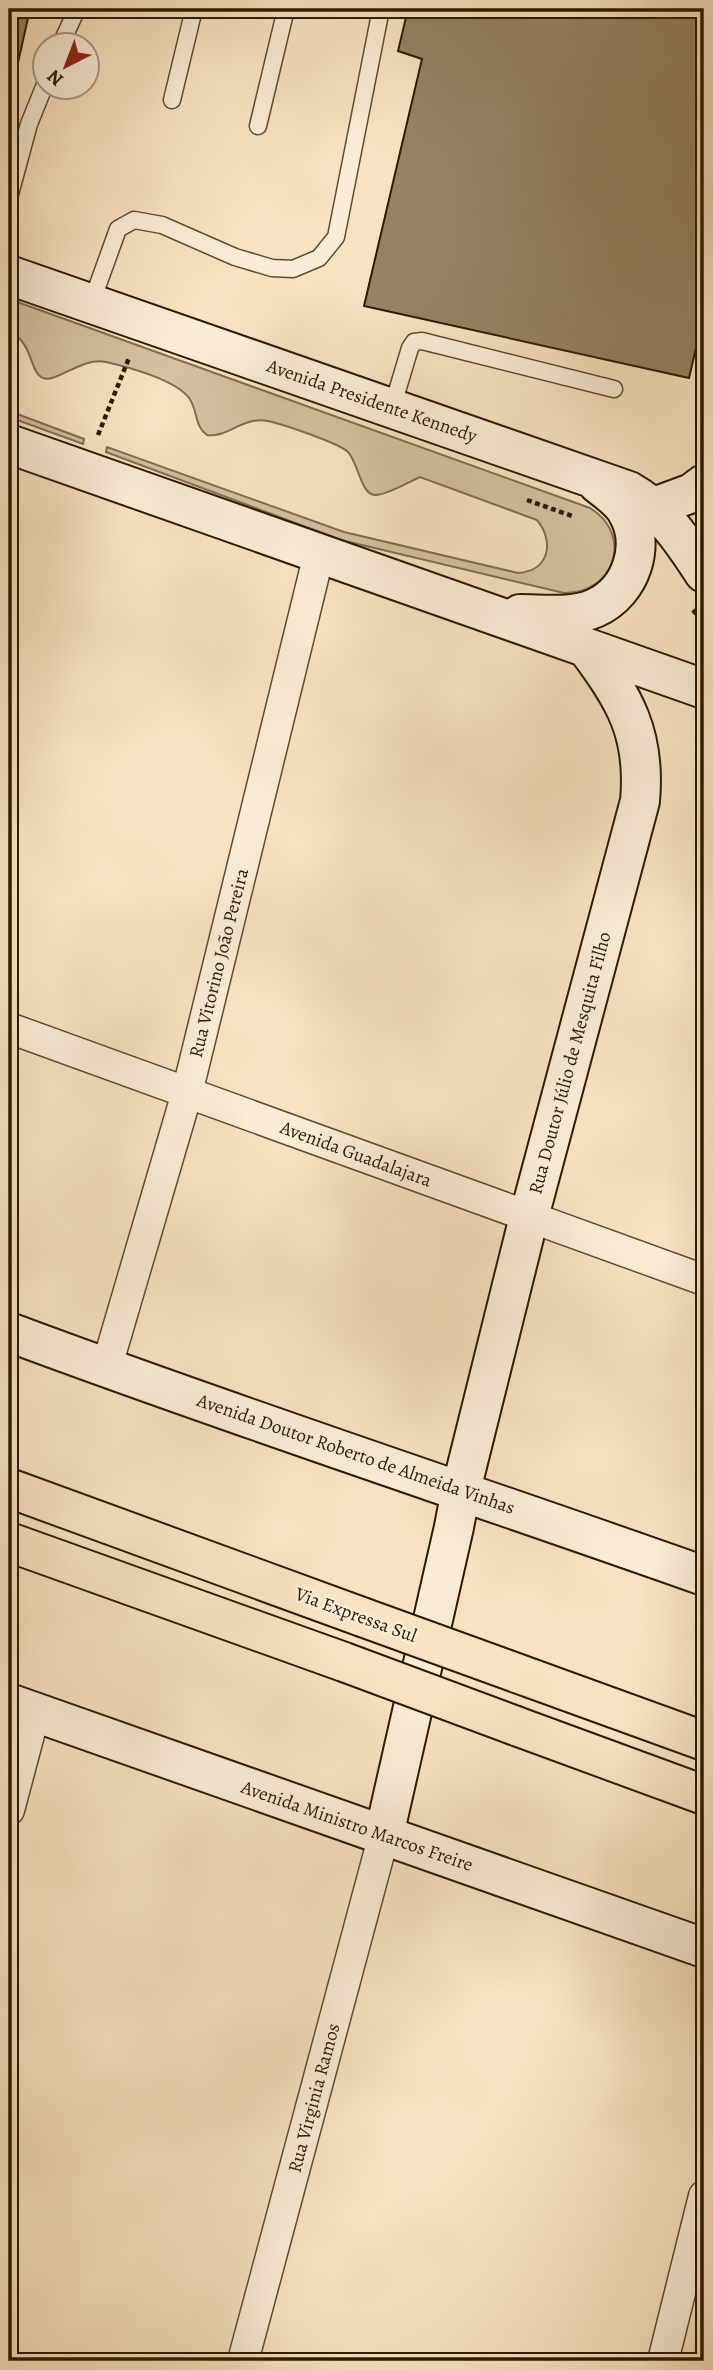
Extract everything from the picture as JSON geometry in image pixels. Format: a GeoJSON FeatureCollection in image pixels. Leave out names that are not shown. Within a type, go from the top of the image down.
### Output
{"type":"FeatureCollection","features":[{"type":"Feature","properties":{"kind":"highway","name":"Via Expressa Sul"},"geometry":{"type":"LineString","coordinates":[[9,1488],[704,1741]]}},
{"type":"Feature","properties":{"kind":"highway"},"geometry":{"type":"LineString","coordinates":[[9,1542],[704,1795]]}},
{"type":"Feature","properties":{"kind":"main road","name":"Avenida Presidente Kennedy"},"geometry":{"type":"LineString","coordinates":[[9,275],[629,491],[654,507],[704,573]]}},
{"type":"Feature","properties":{"kind":"main road"},"geometry":{"type":"LineString","coordinates":[[9,444],[704,689]]}},
{"type":"Feature","properties":{"kind":"main road"},"geometry":{"type":"LineString","coordinates":[[495,615],[583,612],[604,603],[621,588],[635,557],[632,523],[620,503],[591,478]]}},
{"type":"Feature","properties":{"kind":"main road"},"geometry":{"type":"LineString","coordinates":[[654,507],[692,493],[704,484]]}},
{"type":"Feature","properties":{"kind":"main road","name":"Rua Doutor Júlio de Mesquita Filho"},"geometry":{"type":"LineString","coordinates":[[384,1835],[461,1490],[529,1217],[640,801],[643,772],[627,710],[614,684],[586,647]]}},
{"type":"Feature","properties":{"kind":"main road","name":"Avenida Doutor Roberto de Almeida Vinhas"},"geometry":{"type":"LineString","coordinates":[[9,1332],[106,1369],[704,1576]]}},
{"type":"Feature","properties":{"kind":"main road","name":"Avenida Ministro Marcos Freire"},"geometry":{"type":"LineString","coordinates":[[22,1708],[704,1948]]}},
{"type":"Feature","properties":{"kind":"street","name":"Rua Vitorino João Pereira"},"geometry":{"type":"LineString","coordinates":[[106,1369],[187,1093],[319,554]]}},
{"type":"Feature","properties":{"kind":"street","name":"Avenida Guadalajara"},"geometry":{"type":"LineString","coordinates":[[9,1028],[704,1280]]}},
{"type":"Feature","properties":{"kind":"street"},"geometry":{"type":"LineString","coordinates":[[9,1810],[22,1708]]}},
{"type":"Feature","properties":{"kind":"street","name":"Rua Virginia Ramos"},"geometry":{"type":"LineString","coordinates":[[243,2361],[384,1835]]}},
{"type":"Feature","properties":{"kind":"street"},"geometry":{"type":"LineString","coordinates":[[663,2361],[704,2196]]}},
{"type":"Feature","properties":{"kind":"lane"},"geometry":{"type":"LineString","coordinates":[[66,32],[77,9]]}},
{"type":"Feature","properties":{"kind":"lane"},"geometry":{"type":"LineString","coordinates":[[173,100],[194,9]]}},
{"type":"Feature","properties":{"kind":"lane"},"geometry":{"type":"LineString","coordinates":[[258,126],[286,9]]}},
{"type":"Feature","properties":{"kind":"lane"},"geometry":{"type":"LineString","coordinates":[[91,303],[118,229],[134,220],[162,225],[235,257],[272,268],[293,269],[318,258],[335,237],[381,9]]}},
{"type":"Feature","properties":{"kind":"lane"},"geometry":{"type":"LineString","coordinates":[[9,198],[29,124],[38,102]]}},
{"type":"Feature","properties":{"kind":"lane"},"geometry":{"type":"LineString","coordinates":[[392,408],[410,348],[414,342],[422,341],[614,389]]}},
{"type":"Feature","properties":{"kind":"path"},"geometry":{"type":"LineString","coordinates":[[84,471],[143,321]]}},
{"type":"Feature","properties":{"kind":"shaded area"},"geometry":{"type":"Polygon","coordinates":[[[9,299],[590,508],[604,519],[612,533],[615,547],[613,561],[596,584],[582,591],[564,593],[341,540],[106,452],[107,447],[344,532],[518,573],[537,567],[546,554],[546,537],[537,520],[420,477],[385,493],[370,494],[348,452],[297,430],[259,420],[222,433],[207,435],[200,427],[194,408],[183,391],[151,375],[97,361],[78,366],[53,378],[41,377],[23,343],[9,330],[9,299]]]}},
{"type":"Feature","properties":{"kind":"shaded area"},"geometry":{"type":"Polygon","coordinates":[[[9,411],[84,439],[83,444],[9,417],[9,411]]]}},
{"type":"Feature","properties":{"kind":"building"},"geometry":{"type":"Polygon","coordinates":[[[9,9],[30,9],[9,103],[9,9]]]}},
{"type":"Feature","properties":{"kind":"building"},"geometry":{"type":"Polygon","coordinates":[[[408,9],[704,9],[704,314],[689,378],[364,306],[422,59],[398,51],[408,9]]]}}]}
